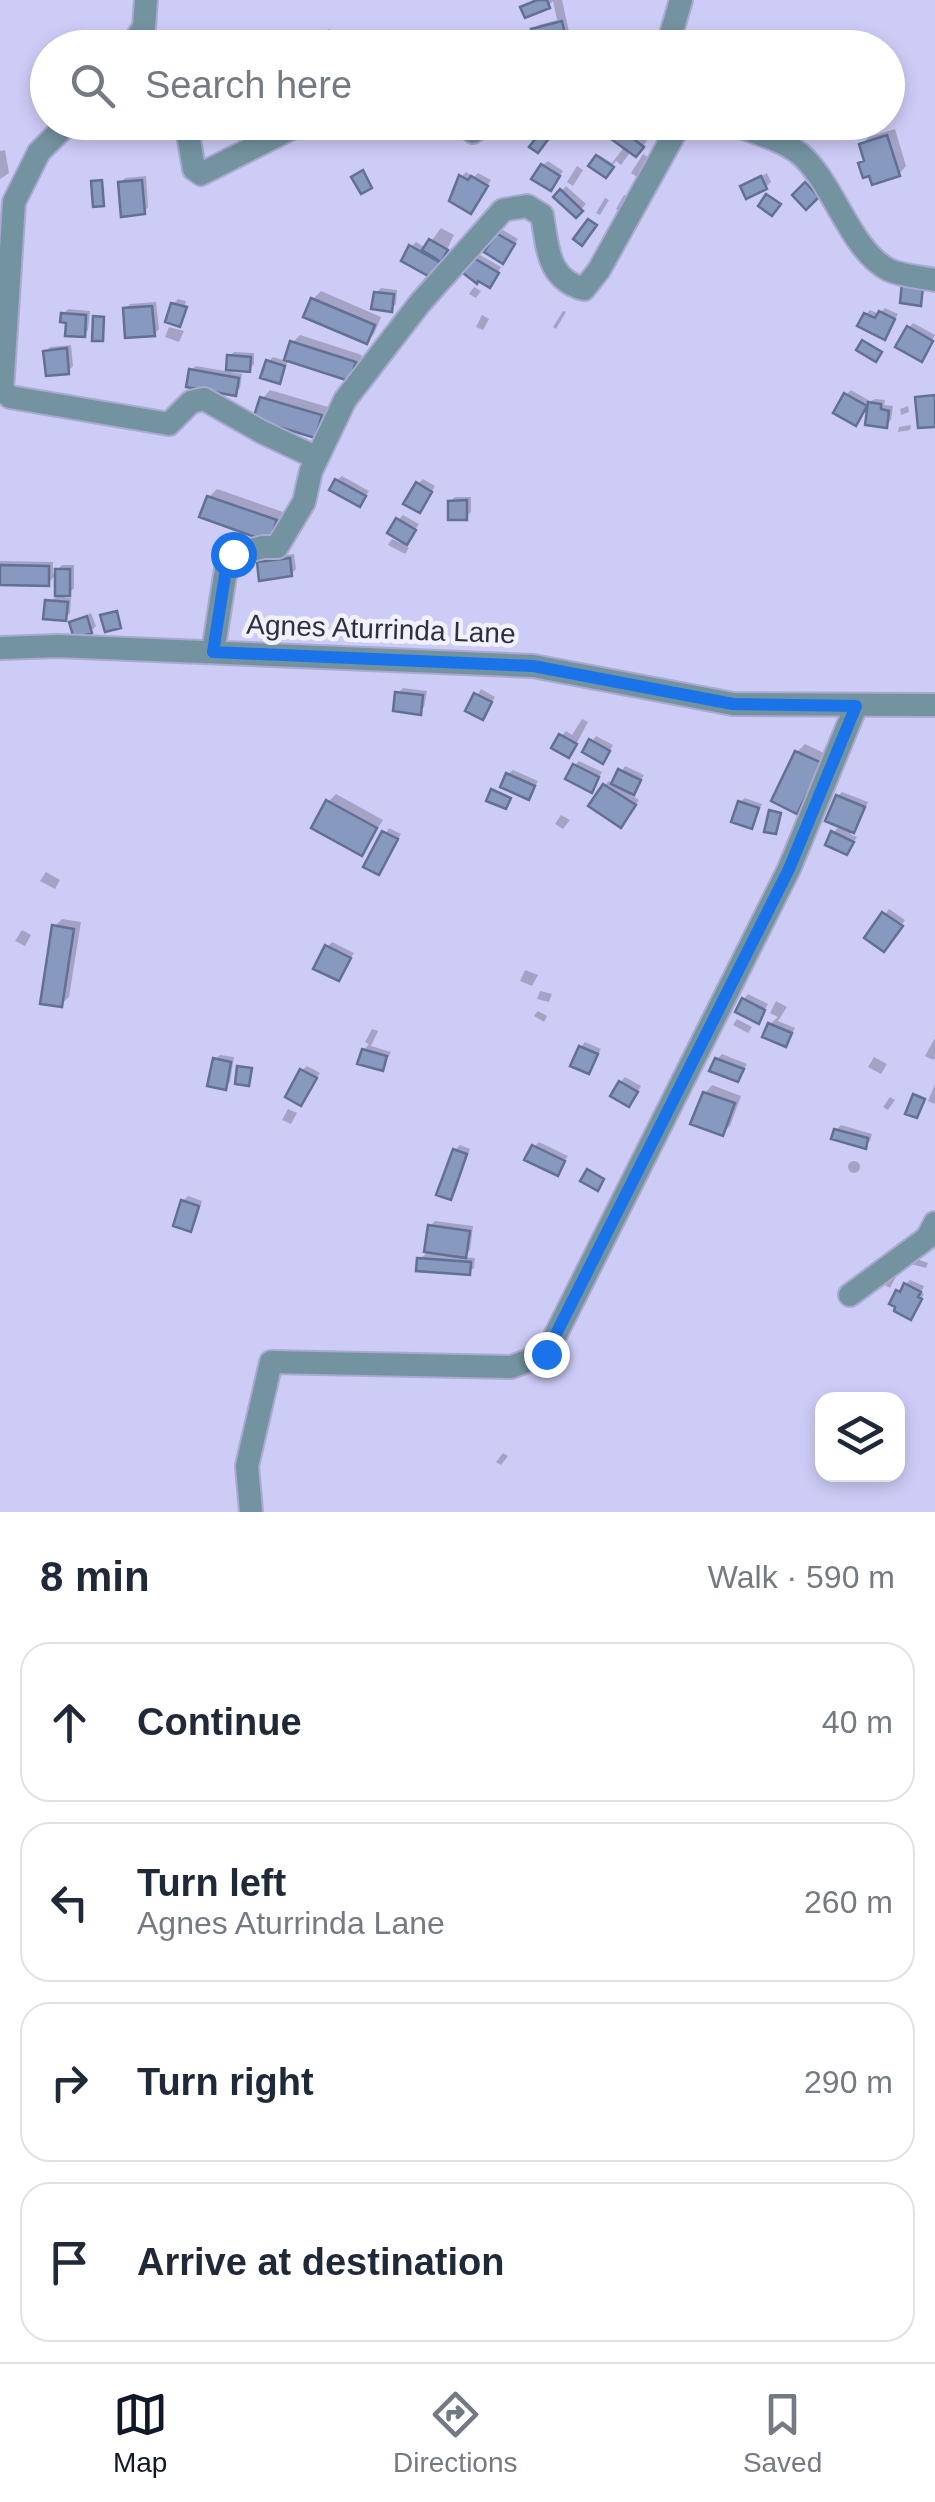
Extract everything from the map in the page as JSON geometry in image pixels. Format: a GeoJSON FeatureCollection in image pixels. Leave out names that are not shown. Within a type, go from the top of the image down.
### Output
{"type":"FeatureCollection","features":[{"type":"Feature","properties":{"kind":"street"},"geometry":{"type":"LineString","coordinates":[[142,30],[146,0]]}},
{"type":"Feature","properties":{"kind":"street"},"geometry":{"type":"LineString","coordinates":[[672,30],[681,0]]}},
{"type":"Feature","properties":{"kind":"street"},"geometry":{"type":"LineString","coordinates":[[50,140],[38,152],[6,218],[2,390],[10,397],[168,424],[191,402],[204,399],[317,458]]}},
{"type":"Feature","properties":{"kind":"street"},"geometry":{"type":"LineString","coordinates":[[189,140],[193,166],[201,174],[268,140]]}},
{"type":"Feature","properties":{"kind":"street"},"geometry":{"type":"LineString","coordinates":[[213,652],[226,569],[233,554],[277,547],[304,502],[317,458],[345,400],[420,303],[503,210],[528,206],[542,215],[553,268],[567,285],[584,289],[599,270],[671,140]]}},
{"type":"Feature","properties":{"kind":"street"},"geometry":{"type":"LineString","coordinates":[[774,140],[800,154],[875,260],[892,272],[935,280]]}},
{"type":"Feature","properties":{"kind":"street","name":"Agnes Aturrinda Lane"},"geometry":{"type":"LineString","coordinates":[[0,648],[58,646],[533,666],[733,704],[935,705]]}},
{"type":"Feature","properties":{"kind":"street"},"geometry":{"type":"LineString","coordinates":[[251,1512],[247,1466],[270,1362],[511,1367],[546,1354],[789,869],[856,706]]}},
{"type":"Feature","properties":{"kind":"street"},"geometry":{"type":"LineString","coordinates":[[850,1294],[927,1238],[935,1222]]}},
{"type":"Feature","properties":{"kind":"building"},"geometry":{"type":"Polygon","coordinates":[[[547,0],[550,8],[525,18],[520,7],[547,0]]]}},
{"type":"Feature","properties":{"kind":"building"},"geometry":{"type":"Polygon","coordinates":[[[562,21],[564,30],[531,30],[562,21]]]}},
{"type":"Feature","properties":{"kind":"building"},"geometry":{"type":"Polygon","coordinates":[[[534,140],[548,140],[538,153],[529,147],[534,140]]]}},
{"type":"Feature","properties":{"kind":"building"},"geometry":{"type":"Polygon","coordinates":[[[613,140],[635,140],[644,147],[636,157],[613,140]]]}},
{"type":"Feature","properties":{"kind":"building"},"geometry":{"type":"Polygon","coordinates":[[[889,140],[900,176],[872,185],[869,176],[863,178],[858,163],[864,161],[859,144],[889,140]]]}},
{"type":"Feature","properties":{"kind":"building"},"geometry":{"type":"Polygon","coordinates":[[[596,155],[614,167],[606,178],[588,166],[596,155]]]}},
{"type":"Feature","properties":{"kind":"building"},"geometry":{"type":"Polygon","coordinates":[[[541,164],[560,176],[551,191],[531,179],[541,164]]]}},
{"type":"Feature","properties":{"kind":"building"},"geometry":{"type":"Polygon","coordinates":[[[363,170],[372,188],[361,194],[351,177],[363,170]]]}},
{"type":"Feature","properties":{"kind":"building"},"geometry":{"type":"Polygon","coordinates":[[[459,175],[468,180],[471,176],[488,186],[471,214],[449,201],[459,175]]]}},
{"type":"Feature","properties":{"kind":"building"},"geometry":{"type":"Polygon","coordinates":[[[761,176],[767,189],[746,199],[740,186],[761,176]]]}},
{"type":"Feature","properties":{"kind":"building"},"geometry":{"type":"Polygon","coordinates":[[[102,180],[104,206],[93,207],[91,181],[102,180]]]}},
{"type":"Feature","properties":{"kind":"building"},"geometry":{"type":"Polygon","coordinates":[[[142,180],[145,214],[121,217],[118,182],[142,180]]]}},
{"type":"Feature","properties":{"kind":"building"},"geometry":{"type":"Polygon","coordinates":[[[805,182],[819,197],[806,210],[792,195],[805,182]]]}},
{"type":"Feature","properties":{"kind":"building"},"geometry":{"type":"Polygon","coordinates":[[[560,189],[583,211],[576,218],[553,197],[560,189]]]}},
{"type":"Feature","properties":{"kind":"building"},"geometry":{"type":"Polygon","coordinates":[[[766,194],[781,204],[772,216],[758,206],[766,194]]]}},
{"type":"Feature","properties":{"kind":"building"},"geometry":{"type":"Polygon","coordinates":[[[588,219],[597,225],[582,246],[573,239],[588,219]]]}},
{"type":"Feature","properties":{"kind":"building"},"geometry":{"type":"Polygon","coordinates":[[[496,233],[515,244],[503,264],[484,252],[496,233]]]}},
{"type":"Feature","properties":{"kind":"building"},"geometry":{"type":"Polygon","coordinates":[[[429,239],[448,250],[441,262],[422,250],[429,239]]]}},
{"type":"Feature","properties":{"kind":"building"},"geometry":{"type":"Polygon","coordinates":[[[409,245],[441,263],[432,278],[401,261],[409,245]]]}},
{"type":"Feature","properties":{"kind":"building"},"geometry":{"type":"Polygon","coordinates":[[[472,257],[499,273],[490,288],[463,273],[472,257]]]}},
{"type":"Feature","properties":{"kind":"building"},"geometry":{"type":"Polygon","coordinates":[[[902,283],[923,286],[921,306],[900,303],[902,283]]]}},
{"type":"Feature","properties":{"kind":"building"},"geometry":{"type":"Polygon","coordinates":[[[374,292],[394,294],[392,312],[371,309],[374,292]]]}},
{"type":"Feature","properties":{"kind":"building"},"geometry":{"type":"Polygon","coordinates":[[[311,298],[375,325],[367,344],[303,317],[311,298]]]}},
{"type":"Feature","properties":{"kind":"building"},"geometry":{"type":"Polygon","coordinates":[[[171,303],[187,307],[180,327],[165,322],[171,303]]]}},
{"type":"Feature","properties":{"kind":"building"},"geometry":{"type":"Polygon","coordinates":[[[152,306],[155,336],[125,338],[123,308],[152,306]]]}},
{"type":"Feature","properties":{"kind":"building"},"geometry":{"type":"Polygon","coordinates":[[[879,311],[895,319],[885,340],[857,326],[864,313],[875,318],[879,311]]]}},
{"type":"Feature","properties":{"kind":"building"},"geometry":{"type":"Polygon","coordinates":[[[61,313],[86,315],[85,337],[65,336],[66,323],[60,322],[61,313]]]}},
{"type":"Feature","properties":{"kind":"building"},"geometry":{"type":"Polygon","coordinates":[[[93,316],[104,317],[103,341],[92,341],[93,316]]]}},
{"type":"Feature","properties":{"kind":"building"},"geometry":{"type":"Polygon","coordinates":[[[907,326],[933,341],[922,362],[895,347],[907,326]]]}},
{"type":"Feature","properties":{"kind":"building"},"geometry":{"type":"Polygon","coordinates":[[[862,340],[882,352],[876,362],[856,350],[862,340]]]}},
{"type":"Feature","properties":{"kind":"building"},"geometry":{"type":"Polygon","coordinates":[[[290,341],[356,362],[349,381],[284,360],[290,341]]]}},
{"type":"Feature","properties":{"kind":"building"},"geometry":{"type":"Polygon","coordinates":[[[67,348],[69,374],[46,376],[43,351],[67,348]]]}},
{"type":"Feature","properties":{"kind":"building"},"geometry":{"type":"Polygon","coordinates":[[[227,355],[251,357],[250,372],[226,370],[227,355]]]}},
{"type":"Feature","properties":{"kind":"building"},"geometry":{"type":"Polygon","coordinates":[[[266,360],[285,366],[280,384],[260,378],[266,360]]]}},
{"type":"Feature","properties":{"kind":"building"},"geometry":{"type":"Polygon","coordinates":[[[189,369],[239,378],[236,396],[186,387],[189,369]]]}},
{"type":"Feature","properties":{"kind":"building"},"geometry":{"type":"Polygon","coordinates":[[[844,393],[867,406],[856,426],[833,413],[844,393]]]}},
{"type":"Feature","properties":{"kind":"building"},"geometry":{"type":"Polygon","coordinates":[[[935,395],[935,427],[918,428],[915,397],[935,395]]]}},
{"type":"Feature","properties":{"kind":"building"},"geometry":{"type":"Polygon","coordinates":[[[260,397],[322,415],[315,438],[253,419],[260,397]]]}},
{"type":"Feature","properties":{"kind":"building"},"geometry":{"type":"Polygon","coordinates":[[[868,402],[881,404],[881,409],[889,411],[887,428],[865,425],[868,402]]]}},
{"type":"Feature","properties":{"kind":"building"},"geometry":{"type":"Polygon","coordinates":[[[335,479],[366,496],[360,507],[329,490],[335,479]]]}},
{"type":"Feature","properties":{"kind":"building"},"geometry":{"type":"Polygon","coordinates":[[[416,482],[432,492],[420,513],[403,504],[416,482]]]}},
{"type":"Feature","properties":{"kind":"building"},"geometry":{"type":"Polygon","coordinates":[[[207,496],[277,520],[269,542],[199,517],[207,496]]]}},
{"type":"Feature","properties":{"kind":"building"},"geometry":{"type":"Polygon","coordinates":[[[467,500],[467,520],[448,520],[448,501],[467,500]]]}},
{"type":"Feature","properties":{"kind":"building"},"geometry":{"type":"Polygon","coordinates":[[[396,518],[416,530],[407,545],[387,533],[396,518]]]}},
{"type":"Feature","properties":{"kind":"building"},"geometry":{"type":"Polygon","coordinates":[[[290,558],[292,576],[259,581],[257,562],[290,558]]]}},
{"type":"Feature","properties":{"kind":"building"},"geometry":{"type":"Polygon","coordinates":[[[0,565],[49,566],[49,586],[0,585],[0,565]]]}},
{"type":"Feature","properties":{"kind":"building"},"geometry":{"type":"Polygon","coordinates":[[[55,569],[70,569],[70,596],[55,596],[55,569]]]}},
{"type":"Feature","properties":{"kind":"building"},"geometry":{"type":"Polygon","coordinates":[[[45,600],[68,602],[66,621],[43,619],[45,600]]]}},
{"type":"Feature","properties":{"kind":"building"},"geometry":{"type":"Polygon","coordinates":[[[117,611],[121,628],[105,632],[100,615],[117,611]]]}},
{"type":"Feature","properties":{"kind":"building"},"geometry":{"type":"Polygon","coordinates":[[[87,616],[92,633],[74,639],[69,622],[87,616]]]}},
{"type":"Feature","properties":{"kind":"building"},"geometry":{"type":"Polygon","coordinates":[[[395,692],[423,695],[421,715],[393,711],[395,692]]]}},
{"type":"Feature","properties":{"kind":"building"},"geometry":{"type":"Polygon","coordinates":[[[474,693],[492,702],[483,720],[465,711],[474,693]]]}},
{"type":"Feature","properties":{"kind":"building"},"geometry":{"type":"Polygon","coordinates":[[[559,734],[577,744],[569,758],[551,748],[559,734]]]}},
{"type":"Feature","properties":{"kind":"building"},"geometry":{"type":"Polygon","coordinates":[[[589,739],[610,751],[603,764],[582,752],[589,739]]]}},
{"type":"Feature","properties":{"kind":"building"},"geometry":{"type":"Polygon","coordinates":[[[795,751],[822,763],[797,814],[771,801],[795,751]]]}},
{"type":"Feature","properties":{"kind":"building"},"geometry":{"type":"Polygon","coordinates":[[[573,764],[599,777],[592,793],[565,779],[573,764]]]}},
{"type":"Feature","properties":{"kind":"building"},"geometry":{"type":"Polygon","coordinates":[[[618,769],[641,780],[634,795],[611,784],[618,769]]]}},
{"type":"Feature","properties":{"kind":"building"},"geometry":{"type":"Polygon","coordinates":[[[506,773],[535,786],[529,800],[500,787],[506,773]]]}},
{"type":"Feature","properties":{"kind":"building"},"geometry":{"type":"Polygon","coordinates":[[[603,784],[636,805],[621,828],[588,806],[603,784]]]}},
{"type":"Feature","properties":{"kind":"building"},"geometry":{"type":"Polygon","coordinates":[[[491,789],[511,798],[506,809],[486,801],[491,789]]]}},
{"type":"Feature","properties":{"kind":"building"},"geometry":{"type":"Polygon","coordinates":[[[836,795],[865,807],[854,833],[825,821],[836,795]]]}},
{"type":"Feature","properties":{"kind":"building"},"geometry":{"type":"Polygon","coordinates":[[[326,800],[377,828],[362,856],[311,828],[326,800]]]}},
{"type":"Feature","properties":{"kind":"building"},"geometry":{"type":"Polygon","coordinates":[[[738,801],[759,808],[752,829],[731,822],[738,801]]]}},
{"type":"Feature","properties":{"kind":"building"},"geometry":{"type":"Polygon","coordinates":[[[769,810],[781,813],[776,834],[764,832],[769,810]]]}},
{"type":"Feature","properties":{"kind":"building"},"geometry":{"type":"Polygon","coordinates":[[[382,831],[398,839],[379,875],[363,867],[382,831]]]}},
{"type":"Feature","properties":{"kind":"building"},"geometry":{"type":"Polygon","coordinates":[[[831,831],[854,842],[847,855],[825,845],[831,831]]]}},
{"type":"Feature","properties":{"kind":"building"},"geometry":{"type":"Polygon","coordinates":[[[882,912],[903,926],[884,952],[864,938],[882,912]]]}},
{"type":"Feature","properties":{"kind":"building"},"geometry":{"type":"Polygon","coordinates":[[[52,925],[74,929],[62,1007],[40,1004],[52,925]]]}},
{"type":"Feature","properties":{"kind":"building"},"geometry":{"type":"Polygon","coordinates":[[[325,945],[351,958],[339,981],[313,969],[325,945]]]}},
{"type":"Feature","properties":{"kind":"building"},"geometry":{"type":"Polygon","coordinates":[[[742,998],[765,1010],[759,1024],[735,1012],[742,998]]]}},
{"type":"Feature","properties":{"kind":"building"},"geometry":{"type":"Polygon","coordinates":[[[768,1023],[792,1033],[786,1047],[762,1037],[768,1023]]]}},
{"type":"Feature","properties":{"kind":"building"},"geometry":{"type":"Polygon","coordinates":[[[579,1046],[598,1054],[589,1074],[570,1066],[579,1046]]]}},
{"type":"Feature","properties":{"kind":"building"},"geometry":{"type":"Polygon","coordinates":[[[362,1049],[387,1056],[383,1071],[357,1064],[362,1049]]]}},
{"type":"Feature","properties":{"kind":"building"},"geometry":{"type":"Polygon","coordinates":[[[213,1058],[231,1062],[226,1090],[207,1086],[213,1058]]]}},
{"type":"Feature","properties":{"kind":"building"},"geometry":{"type":"Polygon","coordinates":[[[715,1058],[744,1069],[738,1082],[709,1071],[715,1058]]]}},
{"type":"Feature","properties":{"kind":"building"},"geometry":{"type":"Polygon","coordinates":[[[237,1066],[252,1068],[249,1086],[235,1084],[237,1066]]]}},
{"type":"Feature","properties":{"kind":"building"},"geometry":{"type":"Polygon","coordinates":[[[300,1069],[317,1078],[301,1106],[285,1097],[300,1069]]]}},
{"type":"Feature","properties":{"kind":"building"},"geometry":{"type":"Polygon","coordinates":[[[619,1081],[638,1092],[629,1107],[610,1096],[619,1081]]]}},
{"type":"Feature","properties":{"kind":"building"},"geometry":{"type":"Polygon","coordinates":[[[703,1092],[735,1103],[723,1136],[690,1124],[703,1092]]]}},
{"type":"Feature","properties":{"kind":"building"},"geometry":{"type":"Polygon","coordinates":[[[913,1094],[925,1099],[917,1118],[905,1114],[913,1094]]]}},
{"type":"Feature","properties":{"kind":"building"},"geometry":{"type":"Polygon","coordinates":[[[834,1129],[868,1138],[866,1149],[831,1139],[834,1129]]]}},
{"type":"Feature","properties":{"kind":"building"},"geometry":{"type":"Polygon","coordinates":[[[532,1145],[565,1161],[558,1176],[524,1160],[532,1145]]]}},
{"type":"Feature","properties":{"kind":"building"},"geometry":{"type":"Polygon","coordinates":[[[453,1149],[467,1154],[451,1200],[436,1195],[453,1149]]]}},
{"type":"Feature","properties":{"kind":"building"},"geometry":{"type":"Polygon","coordinates":[[[587,1169],[604,1179],[598,1191],[580,1181],[587,1169]]]}},
{"type":"Feature","properties":{"kind":"building"},"geometry":{"type":"Polygon","coordinates":[[[181,1200],[199,1206],[191,1232],[173,1226],[181,1200]]]}},
{"type":"Feature","properties":{"kind":"building"},"geometry":{"type":"Polygon","coordinates":[[[428,1225],[470,1231],[466,1258],[424,1252],[428,1225]]]}},
{"type":"Feature","properties":{"kind":"building"},"geometry":{"type":"Polygon","coordinates":[[[417,1258],[471,1262],[470,1275],[416,1271],[417,1258]]]}},
{"type":"Feature","properties":{"kind":"building"},"geometry":{"type":"Polygon","coordinates":[[[904,1283],[921,1292],[918,1297],[922,1299],[911,1320],[889,1304],[904,1283]]]}},
{"type":"Feature","properties":{"kind":"route"},"geometry":{"type":"LineString","coordinates":[[233,554],[226,569],[213,652],[533,666],[733,704],[856,706],[789,869],[546,1354]]}}]}
